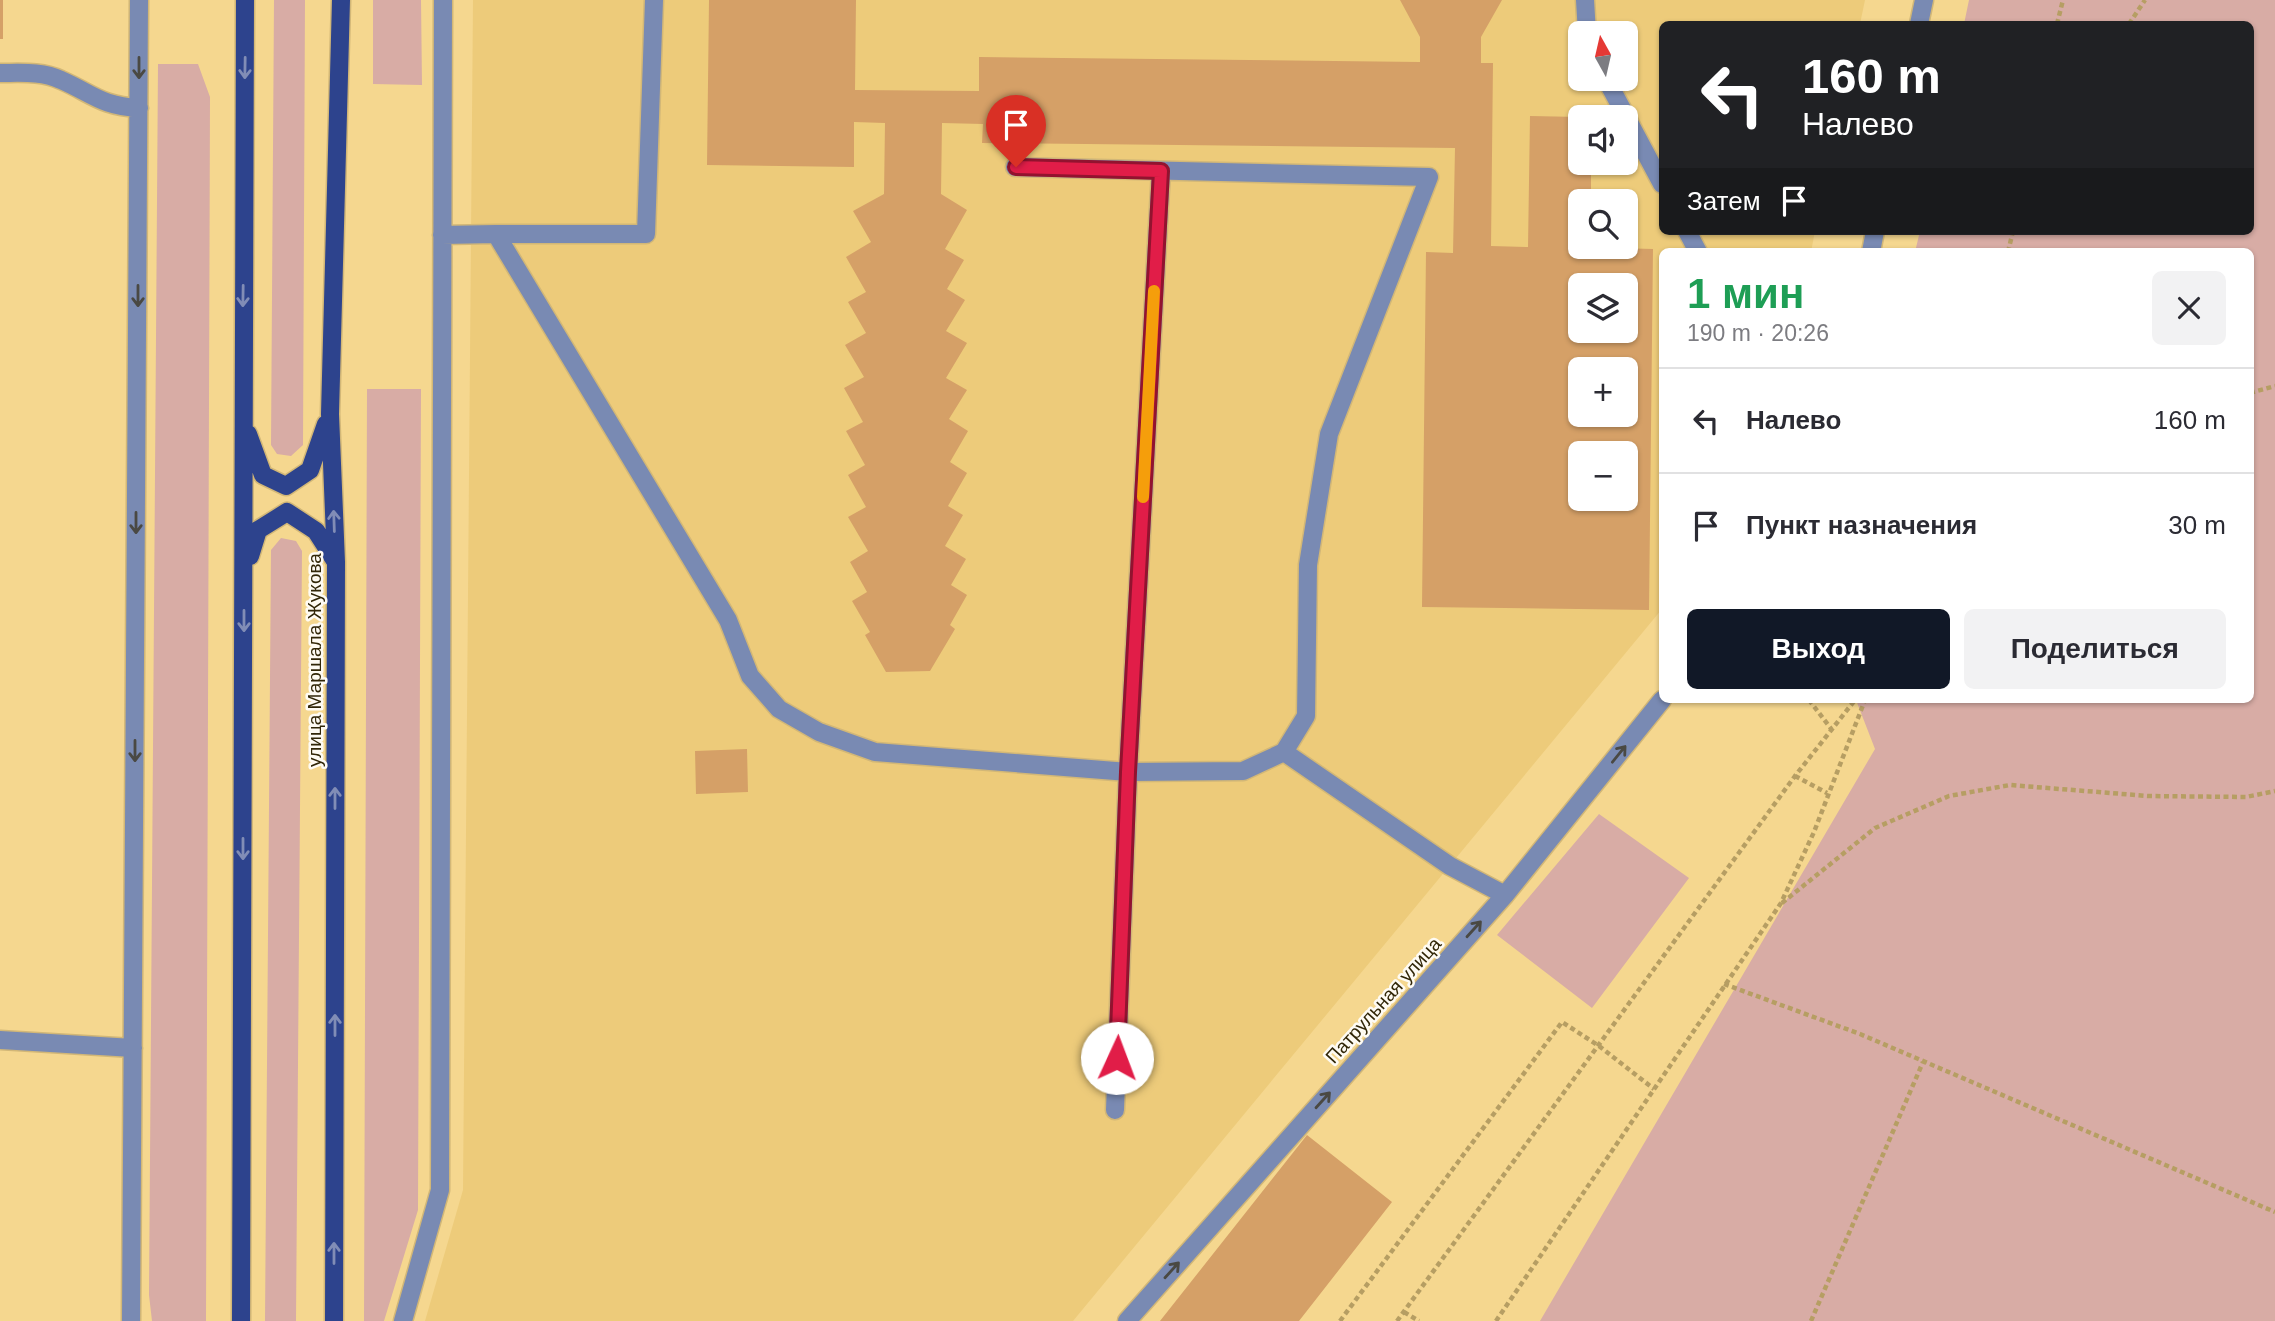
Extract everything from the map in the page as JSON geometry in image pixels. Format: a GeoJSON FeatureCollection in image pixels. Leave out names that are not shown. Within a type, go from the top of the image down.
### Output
{"type":"FeatureCollection","features":[{"type":"Feature","properties":{"kind":"main road"},"geometry":{"type":"LineString","coordinates":[[241,1321],[245,0]]}},
{"type":"Feature","properties":{"kind":"main road","name":"улица Маршала Жукова"},"geometry":{"type":"LineString","coordinates":[[334,1321],[336,562],[330,414],[341,0]]}},
{"type":"Feature","properties":{"kind":"main road"},"geometry":{"type":"LineString","coordinates":[[242,406],[254,455],[263,475],[286,486],[310,470],[330,414]]}},
{"type":"Feature","properties":{"kind":"main road"},"geometry":{"type":"LineString","coordinates":[[244,576],[258,530],[287,512],[316,531],[336,562]]}},
{"type":"Feature","properties":{"kind":"street"},"geometry":{"type":"LineString","coordinates":[[131,1321],[139,0]]}},
{"type":"Feature","properties":{"kind":"street"},"geometry":{"type":"LineString","coordinates":[[403,1321],[440,1190],[443,0]]}},
{"type":"Feature","properties":{"kind":"street"},"geometry":{"type":"LineString","coordinates":[[442,235],[646,234],[654,0]]}},
{"type":"Feature","properties":{"kind":"street"},"geometry":{"type":"LineString","coordinates":[[1585,0],[1586,21]]}},
{"type":"Feature","properties":{"kind":"street"},"geometry":{"type":"LineString","coordinates":[[1920,21],[1924,0]]}},
{"type":"Feature","properties":{"kind":"street"},"geometry":{"type":"LineString","coordinates":[[0,73],[37,73],[59,79],[112,107],[139,108]]}},
{"type":"Feature","properties":{"kind":"street"},"geometry":{"type":"LineString","coordinates":[[1612,91],[1659,178]]}},
{"type":"Feature","properties":{"kind":"street"},"geometry":{"type":"LineString","coordinates":[[496,234],[728,620],[750,676],[779,709],[819,732],[875,752],[1128,772],[1242,771],[1283,752],[1306,716],[1308,565],[1329,435],[1429,177],[1016,167]]}},
{"type":"Feature","properties":{"kind":"street"},"geometry":{"type":"LineString","coordinates":[[1115,1110],[1128,772],[1161,171]]}},
{"type":"Feature","properties":{"kind":"street","name":"Патрульная улица"},"geometry":{"type":"LineString","coordinates":[[1127,1321],[1505,895],[1659,703]]}},
{"type":"Feature","properties":{"kind":"street"},"geometry":{"type":"LineString","coordinates":[[1283,752],[1450,866],[1505,895]]}},
{"type":"Feature","properties":{"kind":"street"},"geometry":{"type":"LineString","coordinates":[[0,1040],[133,1048]]}},
{"type":"Feature","properties":{"kind":"path"},"geometry":{"type":"LineString","coordinates":[[2058,21],[2063,0]]}},
{"type":"Feature","properties":{"kind":"path"},"geometry":{"type":"LineString","coordinates":[[2131,21],[2145,0]]}},
{"type":"Feature","properties":{"kind":"path"},"geometry":{"type":"LineString","coordinates":[[2254,392],[2275,386]]}},
{"type":"Feature","properties":{"kind":"path"},"geometry":{"type":"LineString","coordinates":[[1811,703],[1832,730]]}},
{"type":"Feature","properties":{"kind":"path"},"geometry":{"type":"LineString","coordinates":[[1397,1321],[1795,776],[1854,703]]}},
{"type":"Feature","properties":{"kind":"path"},"geometry":{"type":"LineString","coordinates":[[1496,1321],[1781,903],[1814,832],[1864,703]]}},
{"type":"Feature","properties":{"kind":"path"},"geometry":{"type":"LineString","coordinates":[[1795,776],[1827,793]]}},
{"type":"Feature","properties":{"kind":"path"},"geometry":{"type":"LineString","coordinates":[[1781,903],[1875,828],[1949,796],[2010,785],[2148,796],[2246,797],[2275,791]]}},
{"type":"Feature","properties":{"kind":"path"},"geometry":{"type":"LineString","coordinates":[[1724,984],[1860,1034],[2275,1212]]}},
{"type":"Feature","properties":{"kind":"path"},"geometry":{"type":"LineString","coordinates":[[1340,1321],[1562,1022],[1654,1088]]}},
{"type":"Feature","properties":{"kind":"path"},"geometry":{"type":"LineString","coordinates":[[1811,1321],[1923,1062]]}},
{"type":"Feature","properties":{"kind":"path"},"geometry":{"type":"LineString","coordinates":[[1404,1312],[1419,1321]]}},
{"type":"Feature","properties":{"kind":"shaded area"},"geometry":{"type":"Polygon","coordinates":[[[274,0],[305,0],[303,445],[291,456],[277,454],[271,445],[274,0]]]}},
{"type":"Feature","properties":{"kind":"shaded area"},"geometry":{"type":"Polygon","coordinates":[[[373,0],[421,0],[422,85],[373,84],[373,0]]]}},
{"type":"Feature","properties":{"kind":"shaded area"},"geometry":{"type":"Polygon","coordinates":[[[473,0],[1865,0],[1861,21],[1659,21],[1659,235],[1814,235],[1812,248],[1659,248],[1659,613],[1073,1321],[425,1321],[463,1190],[473,0]]]}},
{"type":"Feature","properties":{"kind":"shaded area"},"geometry":{"type":"Polygon","coordinates":[[[1969,0],[2275,0],[2275,1321],[1540,1321],[1875,749],[1857,703],[2254,703],[2254,248],[1916,248],[1919,235],[2254,235],[2254,21],[1965,21],[1969,0]]]}},
{"type":"Feature","properties":{"kind":"shaded area"},"geometry":{"type":"Polygon","coordinates":[[[158,64],[198,64],[210,97],[206,1321],[152,1321],[149,1295],[158,64]]]}},
{"type":"Feature","properties":{"kind":"shaded area"},"geometry":{"type":"Polygon","coordinates":[[[367,389],[421,389],[418,1210],[384,1321],[364,1321],[367,389]]]}},
{"type":"Feature","properties":{"kind":"shaded area"},"geometry":{"type":"Polygon","coordinates":[[[281,538],[296,541],[302,551],[296,1321],[265,1321],[271,550],[281,538]]]}},
{"type":"Feature","properties":{"kind":"shaded area"},"geometry":{"type":"Polygon","coordinates":[[[1599,814],[1689,878],[1592,1008],[1497,935],[1599,814]]]}},
{"type":"Feature","properties":{"kind":"building"},"geometry":{"type":"Polygon","coordinates":[[[0,0],[3,0],[3,39],[0,39],[0,0]]]}},
{"type":"Feature","properties":{"kind":"building"},"geometry":{"type":"Polygon","coordinates":[[[709,0],[856,0],[855,90],[979,91],[979,57],[1420,62],[1420,37],[1400,0],[1502,0],[1481,37],[1481,63],[1493,63],[1491,246],[1528,247],[1530,116],[1568,117],[1568,175],[1591,175],[1591,189],[1568,189],[1568,259],[1638,259],[1638,249],[1653,249],[1649,610],[1422,607],[1426,252],[1453,253],[1455,148],[982,143],[983,124],[942,123],[941,194],[967,210],[945,249],[964,260],[947,289],[965,300],[946,331],[967,343],[946,378],[967,390],[949,419],[968,431],[950,462],[967,473],[948,506],[963,515],[945,546],[966,559],[951,585],[967,595],[950,625],[955,629],[930,671],[886,672],[865,635],[870,632],[852,601],[867,592],[850,562],[868,551],[848,517],[866,507],[848,475],[865,465],[846,431],[863,422],[844,388],[864,377],[845,345],[866,333],[848,302],[866,292],[846,257],[871,242],[853,211],[884,194],[885,123],[854,122],[854,167],[707,165],[709,0]]]}},
{"type":"Feature","properties":{"kind":"building"},"geometry":{"type":"Polygon","coordinates":[[[747,749],[748,792],[696,794],[695,751],[747,749]]]}},
{"type":"Feature","properties":{"kind":"building"},"geometry":{"type":"Polygon","coordinates":[[[1307,1135],[1392,1202],[1299,1321],[1160,1321],[1307,1135]]]}},
{"type":"Feature","properties":{"kind":"slow traffic"},"geometry":{"type":"LineString","coordinates":[[1143,497],[1154,291]]}},
{"type":"Feature","properties":{"kind":"route"},"geometry":{"type":"LineString","coordinates":[[1016,167],[1161,171],[1128,772],[1117,1058]]}}]}
